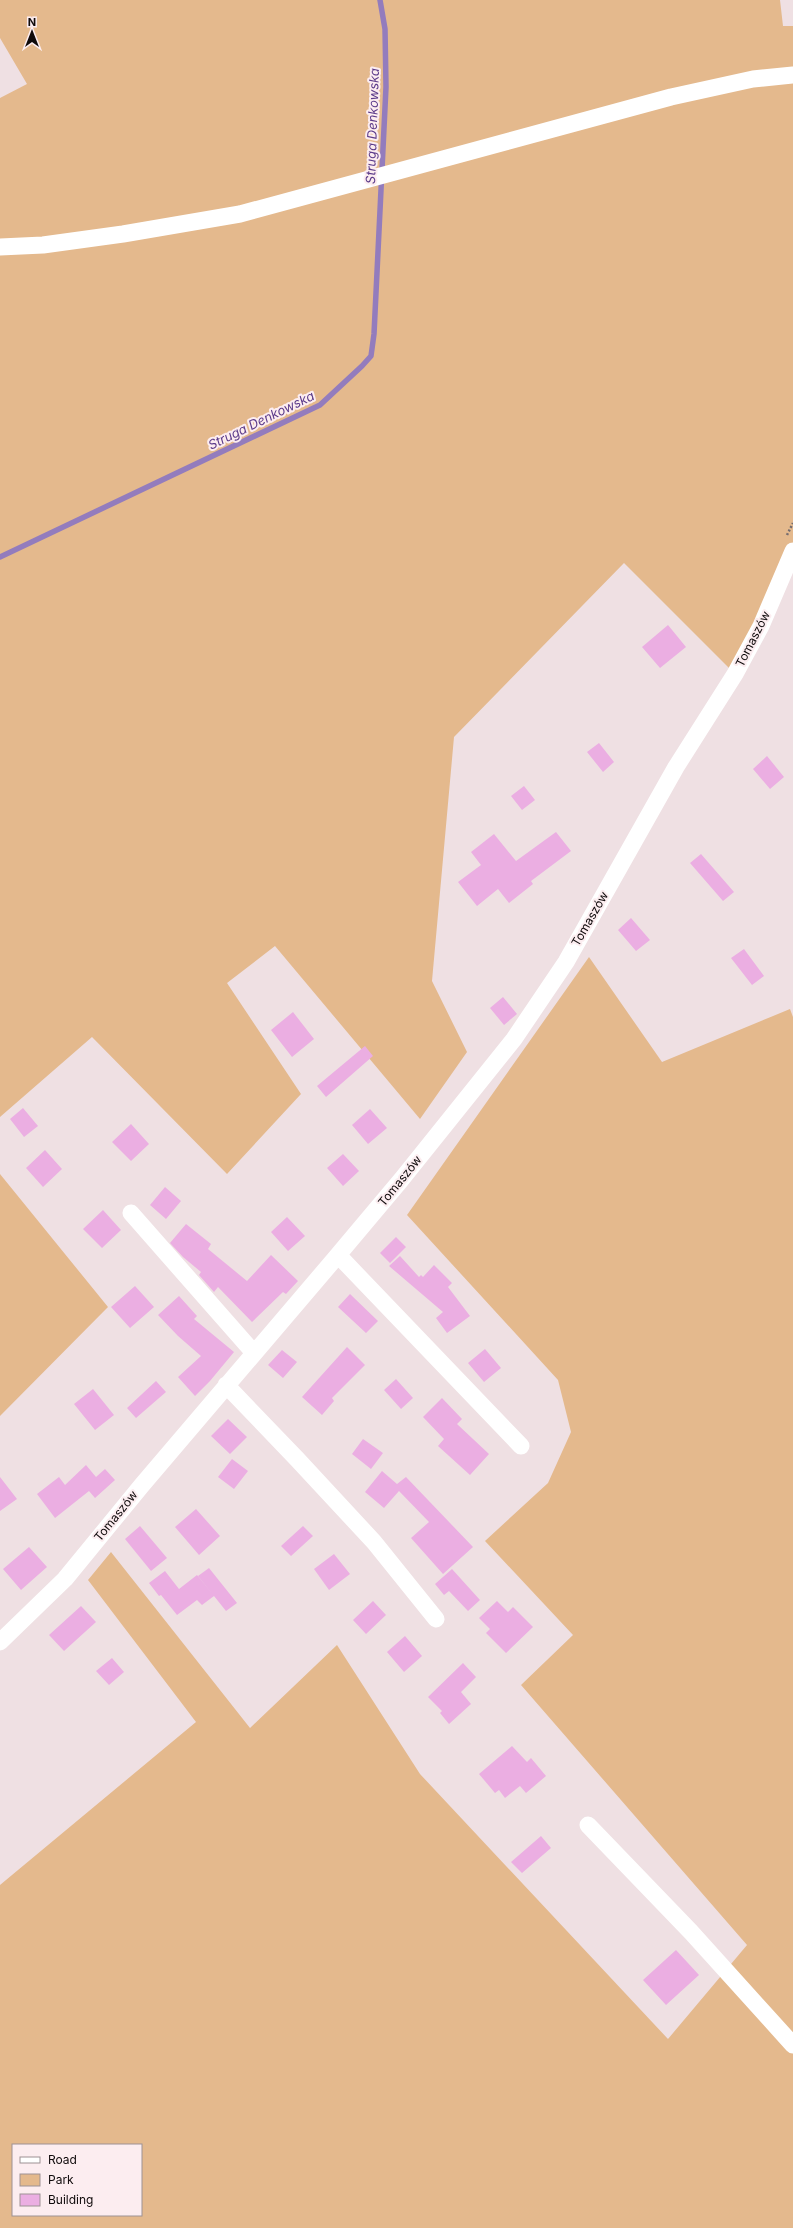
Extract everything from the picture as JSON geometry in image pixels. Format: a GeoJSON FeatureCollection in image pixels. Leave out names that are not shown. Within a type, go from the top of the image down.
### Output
{"type":"FeatureCollection","features":[{"type":"Feature","properties":{"kind":"street"},"geometry":{"type":"LineString","coordinates":[[0,247],[43,244],[116,235],[240,214],[331,191],[413,167],[679,96],[753,78],[793,75]]}},
{"type":"Feature","properties":{"kind":"street","name":"Tomaszów"},"geometry":{"type":"LineString","coordinates":[[0,1642],[65,1579],[226,1385],[401,1180],[514,1039],[566,962],[676,767],[735,674],[761,626],[790,544]]}},
{"type":"Feature","properties":{"kind":"street"},"geometry":{"type":"LineString","coordinates":[[131,1213],[254,1353]]}},
{"type":"Feature","properties":{"kind":"street"},"geometry":{"type":"LineString","coordinates":[[338,1255],[521,1446]]}},
{"type":"Feature","properties":{"kind":"street"},"geometry":{"type":"LineString","coordinates":[[226,1385],[374,1542],[436,1619]]}},
{"type":"Feature","properties":{"kind":"street"},"geometry":{"type":"LineString","coordinates":[[588,1825],[690,1932],[793,2045]]}},
{"type":"Feature","properties":{"kind":"path"},"geometry":{"type":"LineString","coordinates":[[790,544],[793,523]]}},
{"type":"Feature","properties":{"kind":"green space"},"geometry":{"type":"Polygon","coordinates":[[[0,0],[780,0],[783,26],[793,26],[793,548],[735,674],[624,563],[454,737],[432,981],[467,1052],[420,1119],[275,946],[227,983],[301,1094],[227,1174],[92,1037],[0,1117],[0,98],[27,84],[0,38],[0,0]]]}},
{"type":"Feature","properties":{"kind":"green space"},"geometry":{"type":"Polygon","coordinates":[[[589,957],[662,1062],[790,1009],[793,1017],[793,2228],[0,2228],[0,1885],[196,1722],[88,1580],[111,1552],[250,1728],[337,1645],[420,1774],[668,2039],[747,1945],[521,1685],[573,1635],[485,1541],[548,1483],[571,1432],[558,1380],[407,1215],[589,957]]]}},
{"type":"Feature","properties":{"kind":"green space"},"geometry":{"type":"Polygon","coordinates":[[[0,1174],[108,1307],[0,1416],[0,1174]]]}},
{"type":"Feature","properties":{"kind":"building"},"geometry":{"type":"Polygon","coordinates":[[[668,625],[686,647],[660,668],[642,647],[668,625]]]}},
{"type":"Feature","properties":{"kind":"building"},"geometry":{"type":"Polygon","coordinates":[[[599,743],[614,762],[603,772],[587,752],[599,743]]]}},
{"type":"Feature","properties":{"kind":"building"},"geometry":{"type":"Polygon","coordinates":[[[767,756],[784,777],[770,789],[753,769],[767,756]]]}},
{"type":"Feature","properties":{"kind":"building"},"geometry":{"type":"Polygon","coordinates":[[[524,786],[535,800],[522,810],[511,796],[524,786]]]}},
{"type":"Feature","properties":{"kind":"building"},"geometry":{"type":"Polygon","coordinates":[[[556,832],[571,851],[531,881],[533,884],[509,903],[498,889],[477,906],[458,882],[481,865],[471,852],[494,834],[516,861],[556,832]]]}},
{"type":"Feature","properties":{"kind":"building"},"geometry":{"type":"Polygon","coordinates":[[[701,854],[734,892],[723,901],[690,863],[701,854]]]}},
{"type":"Feature","properties":{"kind":"building"},"geometry":{"type":"Polygon","coordinates":[[[631,918],[650,940],[636,951],[618,930],[631,918]]]}},
{"type":"Feature","properties":{"kind":"building"},"geometry":{"type":"Polygon","coordinates":[[[744,949],[764,976],[752,985],[731,958],[744,949]]]}},
{"type":"Feature","properties":{"kind":"building"},"geometry":{"type":"Polygon","coordinates":[[[503,997],[517,1014],[504,1025],[490,1008],[503,997]]]}},
{"type":"Feature","properties":{"kind":"building"},"geometry":{"type":"Polygon","coordinates":[[[293,1012],[314,1039],[292,1057],[271,1030],[293,1012]]]}},
{"type":"Feature","properties":{"kind":"building"},"geometry":{"type":"Polygon","coordinates":[[[365,1046],[373,1056],[326,1097],[317,1086],[365,1046]]]}},
{"type":"Feature","properties":{"kind":"building"},"geometry":{"type":"Polygon","coordinates":[[[23,1108],[38,1126],[24,1137],[10,1119],[23,1108]]]}},
{"type":"Feature","properties":{"kind":"building"},"geometry":{"type":"Polygon","coordinates":[[[370,1109],[387,1128],[368,1144],[352,1125],[370,1109]]]}},
{"type":"Feature","properties":{"kind":"building"},"geometry":{"type":"Polygon","coordinates":[[[131,1124],[149,1144],[131,1161],[112,1142],[131,1124]]]}},
{"type":"Feature","properties":{"kind":"building"},"geometry":{"type":"Polygon","coordinates":[[[45,1150],[62,1169],[43,1187],[26,1168],[45,1150]]]}},
{"type":"Feature","properties":{"kind":"building"},"geometry":{"type":"Polygon","coordinates":[[[343,1154],[359,1171],[343,1186],[327,1168],[343,1154]]]}},
{"type":"Feature","properties":{"kind":"building"},"geometry":{"type":"Polygon","coordinates":[[[165,1187],[181,1201],[166,1219],[150,1205],[165,1187]]]}},
{"type":"Feature","properties":{"kind":"building"},"geometry":{"type":"Polygon","coordinates":[[[103,1210],[121,1230],[102,1248],[83,1229],[103,1210]]]}},
{"type":"Feature","properties":{"kind":"building"},"geometry":{"type":"Polygon","coordinates":[[[287,1217],[305,1236],[288,1251],[271,1232],[287,1217]]]}},
{"type":"Feature","properties":{"kind":"building"},"geometry":{"type":"Polygon","coordinates":[[[186,1224],[211,1244],[208,1249],[247,1281],[271,1255],[298,1281],[286,1294],[283,1292],[252,1322],[218,1287],[214,1292],[199,1275],[201,1272],[183,1257],[170,1243],[186,1224]]]}},
{"type":"Feature","properties":{"kind":"building"},"geometry":{"type":"Polygon","coordinates":[[[396,1237],[406,1247],[390,1263],[380,1253],[396,1237]]]}},
{"type":"Feature","properties":{"kind":"building"},"geometry":{"type":"Polygon","coordinates":[[[400,1256],[419,1277],[421,1275],[423,1277],[434,1265],[452,1283],[448,1287],[470,1316],[447,1333],[436,1318],[443,1312],[389,1266],[400,1256]]]}},
{"type":"Feature","properties":{"kind":"building"},"geometry":{"type":"Polygon","coordinates":[[[135,1286],[154,1307],[130,1328],[111,1307],[135,1286]]]}},
{"type":"Feature","properties":{"kind":"building"},"geometry":{"type":"Polygon","coordinates":[[[350,1294],[378,1321],[366,1333],[338,1307],[350,1294]]]}},
{"type":"Feature","properties":{"kind":"building"},"geometry":{"type":"Polygon","coordinates":[[[179,1296],[197,1316],[194,1319],[234,1352],[210,1381],[195,1396],[178,1377],[201,1356],[178,1336],[158,1315],[179,1296]]]}},
{"type":"Feature","properties":{"kind":"building"},"geometry":{"type":"Polygon","coordinates":[[[347,1347],[365,1365],[332,1398],[334,1401],[322,1415],[302,1397],[347,1347]]]}},
{"type":"Feature","properties":{"kind":"building"},"geometry":{"type":"Polygon","coordinates":[[[485,1349],[501,1368],[484,1382],[468,1363],[485,1349]]]}},
{"type":"Feature","properties":{"kind":"building"},"geometry":{"type":"Polygon","coordinates":[[[282,1350],[297,1362],[283,1378],[268,1365],[282,1350]]]}},
{"type":"Feature","properties":{"kind":"building"},"geometry":{"type":"Polygon","coordinates":[[[396,1379],[413,1398],[401,1409],[384,1390],[396,1379]]]}},
{"type":"Feature","properties":{"kind":"building"},"geometry":{"type":"Polygon","coordinates":[[[156,1381],[166,1392],[136,1418],[127,1408],[156,1381]]]}},
{"type":"Feature","properties":{"kind":"building"},"geometry":{"type":"Polygon","coordinates":[[[93,1389],[114,1415],[95,1430],[74,1404],[93,1389]]]}},
{"type":"Feature","properties":{"kind":"building"},"geometry":{"type":"Polygon","coordinates":[[[442,1398],[462,1419],[457,1424],[489,1454],[470,1475],[438,1446],[444,1439],[423,1417],[442,1398]]]}},
{"type":"Feature","properties":{"kind":"building"},"geometry":{"type":"Polygon","coordinates":[[[228,1419],[247,1437],[230,1454],[211,1436],[228,1419]]]}},
{"type":"Feature","properties":{"kind":"building"},"geometry":{"type":"Polygon","coordinates":[[[363,1439],[383,1453],[371,1469],[352,1454],[363,1439]]]}},
{"type":"Feature","properties":{"kind":"building"},"geometry":{"type":"Polygon","coordinates":[[[232,1459],[248,1471],[234,1489],[218,1477],[232,1459]]]}},
{"type":"Feature","properties":{"kind":"building"},"geometry":{"type":"Polygon","coordinates":[[[86,1465],[96,1477],[105,1469],[115,1480],[95,1498],[89,1491],[55,1518],[37,1494],[59,1477],[65,1485],[86,1465]]]}},
{"type":"Feature","properties":{"kind":"building"},"geometry":{"type":"Polygon","coordinates":[[[382,1471],[397,1484],[406,1477],[473,1547],[443,1574],[411,1538],[429,1522],[399,1491],[384,1508],[365,1492],[382,1471]]]}},
{"type":"Feature","properties":{"kind":"building"},"geometry":{"type":"Polygon","coordinates":[[[0,1477],[17,1499],[0,1511],[0,1477]]]}},
{"type":"Feature","properties":{"kind":"building"},"geometry":{"type":"Polygon","coordinates":[[[196,1509],[220,1536],[199,1555],[175,1527],[196,1509]]]}},
{"type":"Feature","properties":{"kind":"building"},"geometry":{"type":"Polygon","coordinates":[[[140,1526],[167,1558],[151,1571],[125,1539],[140,1526]]]}},
{"type":"Feature","properties":{"kind":"building"},"geometry":{"type":"Polygon","coordinates":[[[303,1526],[313,1536],[291,1556],[281,1546],[303,1526]]]}},
{"type":"Feature","properties":{"kind":"building"},"geometry":{"type":"Polygon","coordinates":[[[29,1547],[47,1567],[21,1590],[3,1569],[29,1547]]]}},
{"type":"Feature","properties":{"kind":"building"},"geometry":{"type":"Polygon","coordinates":[[[334,1554],[350,1574],[329,1590],[314,1569],[334,1554]]]}},
{"type":"Feature","properties":{"kind":"building"},"geometry":{"type":"Polygon","coordinates":[[[209,1568],[237,1603],[226,1611],[198,1576],[209,1568]]]}},
{"type":"Feature","properties":{"kind":"building"},"geometry":{"type":"Polygon","coordinates":[[[452,1569],[480,1600],[468,1611],[449,1591],[444,1595],[435,1584],[452,1569]]]}},
{"type":"Feature","properties":{"kind":"building"},"geometry":{"type":"Polygon","coordinates":[[[165,1571],[179,1589],[197,1575],[214,1596],[202,1605],[197,1600],[177,1615],[149,1583],[165,1571]]]}},
{"type":"Feature","properties":{"kind":"building"},"geometry":{"type":"Polygon","coordinates":[[[373,1601],[386,1615],[366,1634],[353,1620],[373,1601]]]}},
{"type":"Feature","properties":{"kind":"building"},"geometry":{"type":"Polygon","coordinates":[[[497,1601],[508,1612],[513,1607],[533,1627],[506,1653],[486,1633],[490,1629],[479,1618],[497,1601]]]}},
{"type":"Feature","properties":{"kind":"building"},"geometry":{"type":"Polygon","coordinates":[[[81,1606],[96,1622],[64,1651],[49,1635],[81,1606]]]}},
{"type":"Feature","properties":{"kind":"building"},"geometry":{"type":"Polygon","coordinates":[[[405,1636],[422,1656],[404,1672],[387,1652],[405,1636]]]}},
{"type":"Feature","properties":{"kind":"building"},"geometry":{"type":"Polygon","coordinates":[[[112,1658],[124,1672],[109,1685],[96,1671],[112,1658]]]}},
{"type":"Feature","properties":{"kind":"building"},"geometry":{"type":"Polygon","coordinates":[[[463,1663],[476,1677],[461,1692],[471,1704],[449,1724],[440,1713],[442,1711],[428,1697],[463,1663]]]}},
{"type":"Feature","properties":{"kind":"building"},"geometry":{"type":"Polygon","coordinates":[[[512,1746],[527,1762],[531,1758],[546,1776],[526,1793],[520,1786],[505,1798],[499,1790],[495,1793],[479,1774],[512,1746]]]}},
{"type":"Feature","properties":{"kind":"building"},"geometry":{"type":"Polygon","coordinates":[[[541,1836],[551,1848],[522,1873],[511,1862],[541,1836]]]}},
{"type":"Feature","properties":{"kind":"building"},"geometry":{"type":"Polygon","coordinates":[[[676,1950],[699,1975],[666,2005],[643,1980],[676,1950]]]}},
{"type":"Feature","properties":{"kind":"waterway","name":"Struga Denkowska"},"geometry":{"type":"LineString","coordinates":[[0,557],[320,405],[371,356],[374,334],[386,87],[385,29],[380,0]]}}]}
